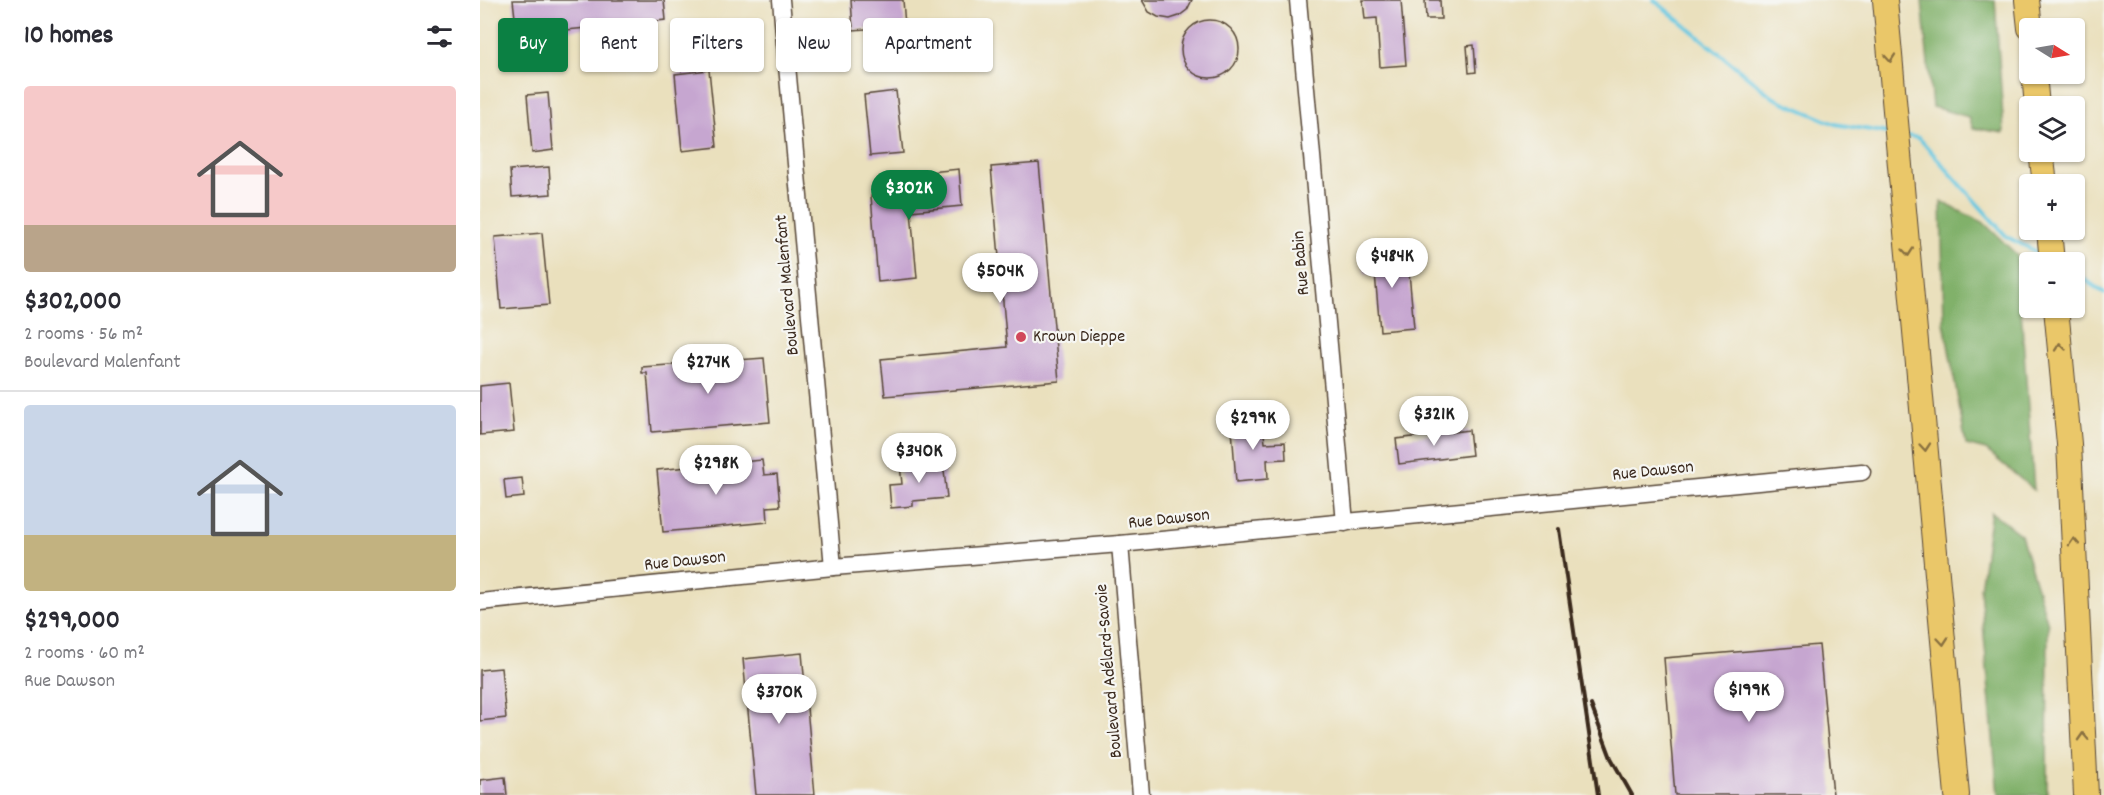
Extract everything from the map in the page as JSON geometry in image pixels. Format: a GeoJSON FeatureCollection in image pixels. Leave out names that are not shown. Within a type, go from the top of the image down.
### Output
{"type":"FeatureCollection","features":[{"type":"Feature","properties":{"kind":"highway"},"geometry":{"type":"LineString","coordinates":[[1885,0],[1957,795]]}},
{"type":"Feature","properties":{"kind":"highway"},"geometry":{"type":"LineString","coordinates":[[2027,0],[2029,18]]}},
{"type":"Feature","properties":{"kind":"highway"},"geometry":{"type":"LineString","coordinates":[[2057,318],[2069,444],[2086,795]]}},
{"type":"Feature","properties":{"kind":"street","name":"Boulevard Malenfant"},"geometry":{"type":"LineString","coordinates":[[781,0],[833,567]]}},
{"type":"Feature","properties":{"kind":"street","name":"Rue Babin"},"geometry":{"type":"LineString","coordinates":[[1298,0],[1345,523]]}},
{"type":"Feature","properties":{"kind":"street","name":"Rue Dawson"},"geometry":{"type":"LineString","coordinates":[[480,602],[833,567],[1345,523],[1862,472]]}},
{"type":"Feature","properties":{"kind":"street","name":"Boulevard Adélard-Savoie"},"geometry":{"type":"LineString","coordinates":[[1119,544],[1141,795]]}},
{"type":"Feature","properties":{"kind":"green space"},"geometry":{"type":"Polygon","coordinates":[[[1922,0],[1995,0],[2004,133],[1973,128],[1969,117],[1932,107],[1922,0]]]}},
{"type":"Feature","properties":{"kind":"green space"},"geometry":{"type":"Polygon","coordinates":[[[1941,202],[1983,222],[2017,255],[2019,318],[2022,318],[2034,490],[1986,450],[1966,445],[1944,322],[1941,202]]]}},
{"type":"Feature","properties":{"kind":"green space"},"geometry":{"type":"Polygon","coordinates":[[[1991,512],[2021,535],[2048,624],[2047,795],[1998,795],[1980,589],[1991,512]]]}},
{"type":"Feature","properties":{"kind":"building"},"geometry":{"type":"Polygon","coordinates":[[[513,0],[664,0],[666,20],[658,21],[658,18],[580,18],[580,29],[568,30],[568,18],[515,18],[513,0]]]}},
{"type":"Feature","properties":{"kind":"building"},"geometry":{"type":"Polygon","coordinates":[[[851,0],[903,0],[904,18],[863,18],[863,29],[853,30],[851,0]]]}},
{"type":"Feature","properties":{"kind":"building"},"geometry":{"type":"Polygon","coordinates":[[[1142,0],[1192,0],[1187,10],[1170,19],[1158,17],[1149,12],[1142,0]]]}},
{"type":"Feature","properties":{"kind":"building"},"geometry":{"type":"Polygon","coordinates":[[[1363,0],[1401,0],[1406,65],[1380,67],[1377,18],[1365,19],[1363,0]]]}},
{"type":"Feature","properties":{"kind":"building"},"geometry":{"type":"Polygon","coordinates":[[[1425,0],[1440,0],[1441,19],[1426,19],[1425,0]]]}},
{"type":"Feature","properties":{"kind":"building"},"geometry":{"type":"Polygon","coordinates":[[[1210,20],[1221,22],[1234,33],[1239,49],[1237,60],[1226,73],[1210,78],[1199,76],[1186,65],[1181,49],[1183,38],[1194,25],[1210,20]]]}},
{"type":"Feature","properties":{"kind":"building"},"geometry":{"type":"Polygon","coordinates":[[[1474,45],[1476,72],[1469,73],[1467,46],[1474,45]]]}},
{"type":"Feature","properties":{"kind":"building"},"geometry":{"type":"Polygon","coordinates":[[[709,72],[717,147],[682,151],[675,74],[709,72]]]}},
{"type":"Feature","properties":{"kind":"building"},"geometry":{"type":"Polygon","coordinates":[[[896,91],[903,153],[870,156],[864,95],[896,91]]]}},
{"type":"Feature","properties":{"kind":"building"},"geometry":{"type":"Polygon","coordinates":[[[548,93],[553,150],[532,153],[527,95],[548,93]]]}},
{"type":"Feature","properties":{"kind":"building"},"geometry":{"type":"Polygon","coordinates":[[[1039,163],[1059,381],[885,396],[881,359],[1007,347],[991,167],[1039,163]]]}},
{"type":"Feature","properties":{"kind":"building"},"geometry":{"type":"Polygon","coordinates":[[[549,167],[551,194],[512,197],[510,170],[549,167]]]}},
{"type":"Feature","properties":{"kind":"building"},"geometry":{"type":"Polygon","coordinates":[[[959,169],[962,206],[911,211],[917,278],[878,282],[871,196],[912,193],[911,174],[959,169]]]}},
{"type":"Feature","properties":{"kind":"building"},"geometry":{"type":"Polygon","coordinates":[[[542,233],[549,305],[501,309],[495,237],[542,233]]]}},
{"type":"Feature","properties":{"kind":"building"},"geometry":{"type":"Polygon","coordinates":[[[1407,250],[1414,328],[1380,331],[1375,273],[1365,274],[1364,260],[1373,259],[1373,253],[1407,250]]]}},
{"type":"Feature","properties":{"kind":"building"},"geometry":{"type":"Polygon","coordinates":[[[764,358],[770,422],[652,432],[647,373],[642,373],[642,367],[764,358]]]}},
{"type":"Feature","properties":{"kind":"building"},"geometry":{"type":"Polygon","coordinates":[[[509,383],[514,432],[480,435],[480,386],[509,383]]]}},
{"type":"Feature","properties":{"kind":"building"},"geometry":{"type":"Polygon","coordinates":[[[1249,414],[1251,435],[1264,434],[1265,443],[1285,442],[1286,459],[1267,460],[1268,479],[1236,482],[1231,416],[1249,414]]]}},
{"type":"Feature","properties":{"kind":"building"},"geometry":{"type":"Polygon","coordinates":[[[1469,430],[1472,455],[1399,464],[1396,439],[1469,430]]]}},
{"type":"Feature","properties":{"kind":"building"},"geometry":{"type":"Polygon","coordinates":[[[762,460],[764,475],[777,474],[780,506],[767,507],[768,522],[663,532],[657,470],[762,460]]]}},
{"type":"Feature","properties":{"kind":"building"},"geometry":{"type":"Polygon","coordinates":[[[943,461],[947,498],[913,501],[913,506],[891,508],[889,485],[902,484],[900,465],[943,461]]]}},
{"type":"Feature","properties":{"kind":"building"},"geometry":{"type":"Polygon","coordinates":[[[522,478],[524,497],[506,499],[504,480],[522,478]]]}},
{"type":"Feature","properties":{"kind":"building"},"geometry":{"type":"Polygon","coordinates":[[[1819,645],[1833,795],[1675,795],[1664,658],[1819,645]]]}},
{"type":"Feature","properties":{"kind":"building"},"geometry":{"type":"Polygon","coordinates":[[[802,653],[815,795],[756,795],[743,659],[802,653]]]}},
{"type":"Feature","properties":{"kind":"building"},"geometry":{"type":"Polygon","coordinates":[[[501,668],[506,718],[480,721],[480,670],[501,668]]]}},
{"type":"Feature","properties":{"kind":"building"},"geometry":{"type":"Polygon","coordinates":[[[505,777],[507,795],[480,795],[480,780],[505,777]]]}},
{"type":"Feature","properties":{"kind":"waterway"},"geometry":{"type":"LineString","coordinates":[[1654,0],[1774,98],[1835,124],[1888,133]]}},
{"type":"Feature","properties":{"kind":"waterway"},"geometry":{"type":"LineString","coordinates":[[1907,136],[1919,138],[2007,237],[2037,252]]}},
{"type":"Feature","properties":{"kind":"waterway"},"geometry":{"type":"LineString","coordinates":[[2085,280],[2104,293]]}},
{"type":"Feature","properties":{"kind":"railway"},"geometry":{"type":"LineString","coordinates":[[1559,529],[1598,795]]}},
{"type":"Feature","properties":{"kind":"railway"},"geometry":{"type":"LineString","coordinates":[[1591,705],[1611,758],[1632,795]]}},
{"type":"Feature","properties":{"kind":"place","name":"Krown Dieppe"},"geometry":{"type":"Point","coordinates":[1021,337]}}]}
